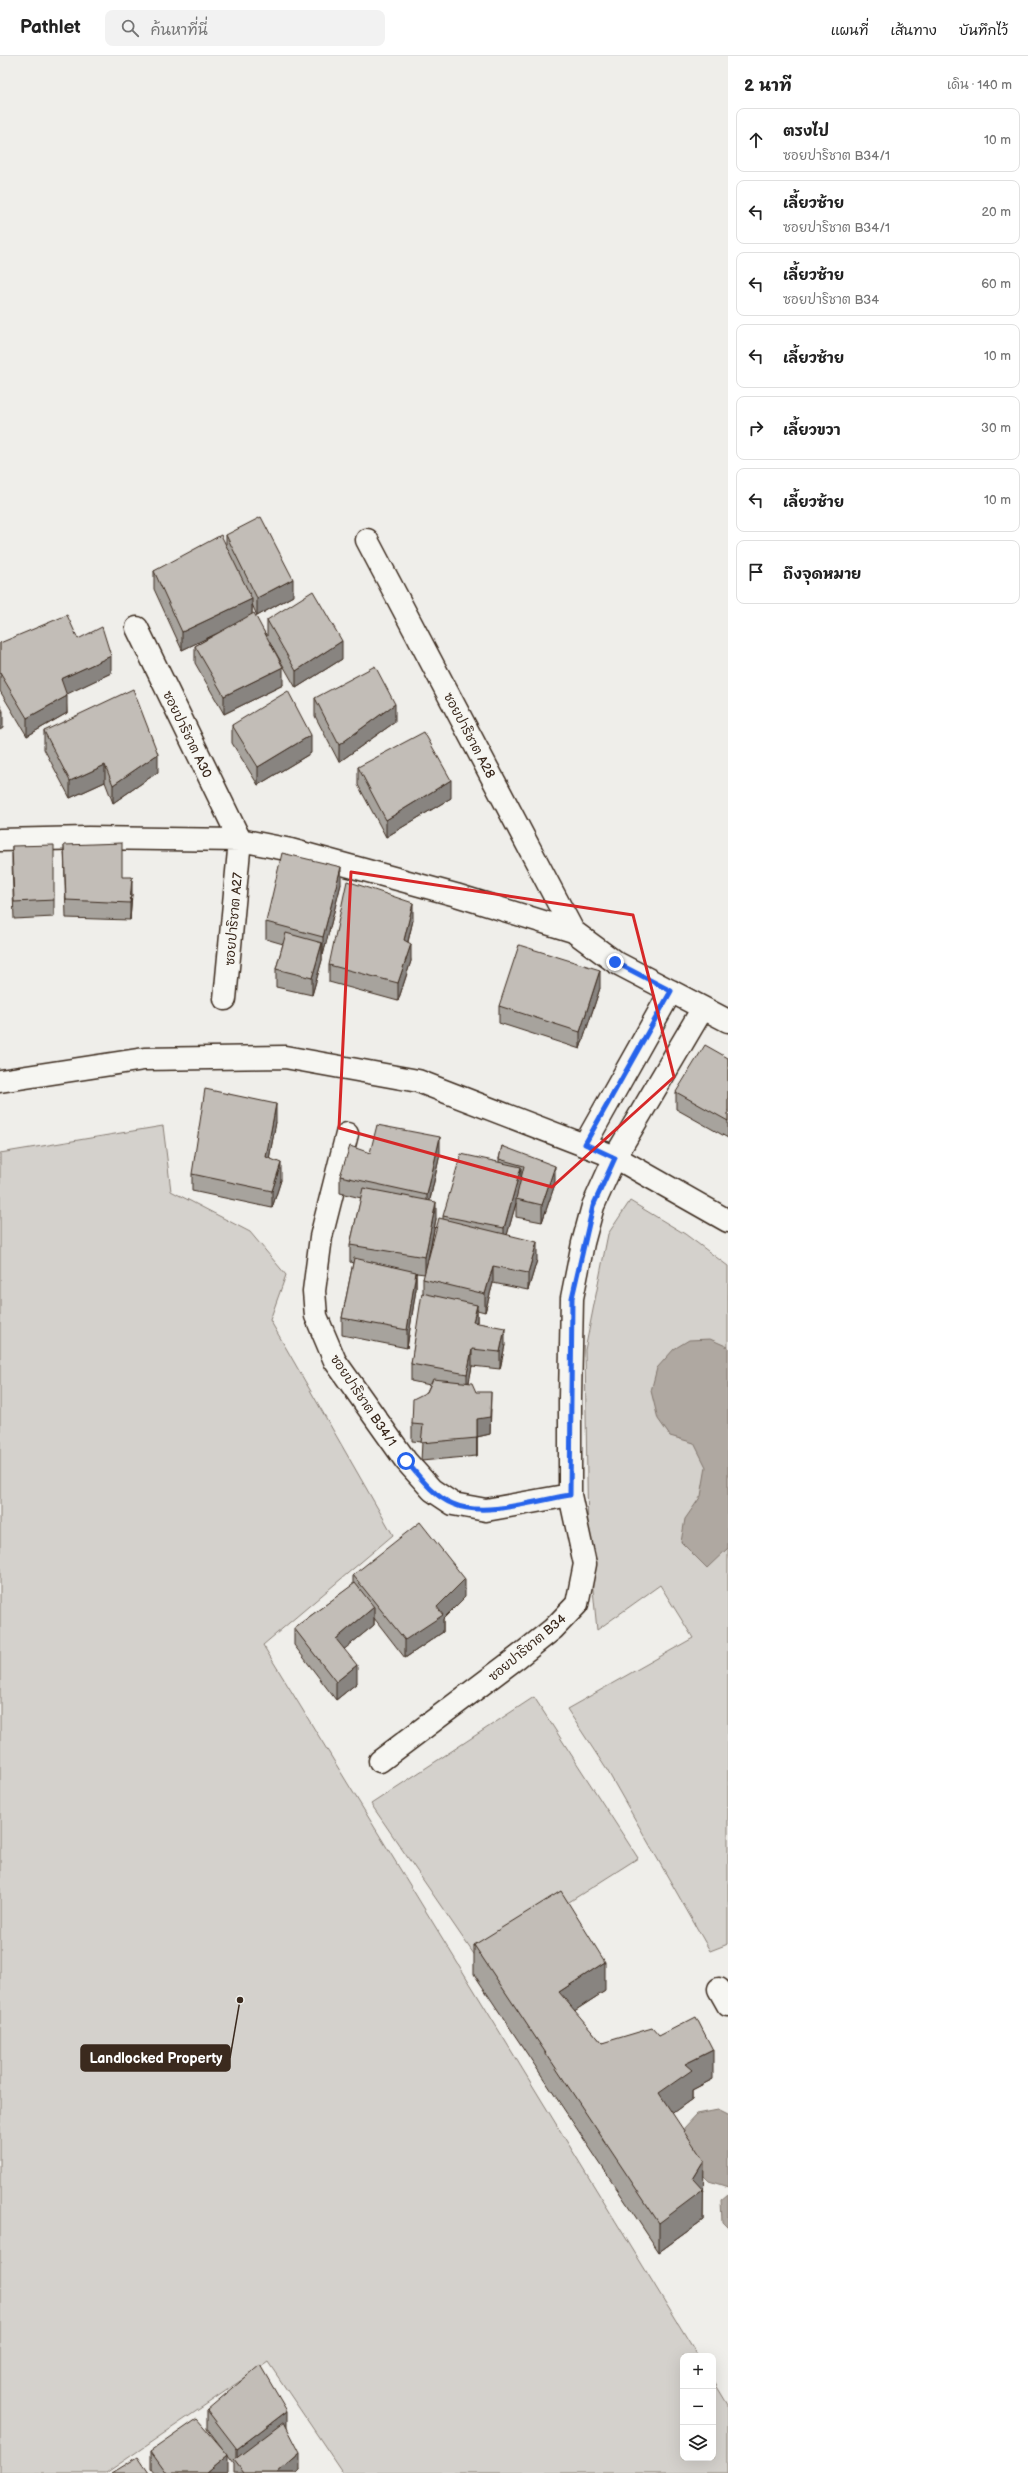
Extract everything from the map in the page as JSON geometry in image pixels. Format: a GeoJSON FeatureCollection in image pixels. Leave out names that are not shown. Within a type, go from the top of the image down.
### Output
{"type":"FeatureCollection","features":[{"type":"Feature","properties":{"kind":"street","name":"ซอยปาริชาต A28"},"geometry":{"type":"LineString","coordinates":[[367,540],[573,931]]}},
{"type":"Feature","properties":{"kind":"street","name":"ซอยปาริชาต A30"},"geometry":{"type":"LineString","coordinates":[[137,628],[240,840]]}},
{"type":"Feature","properties":{"kind":"street"},"geometry":{"type":"LineString","coordinates":[[0,840],[88,838],[240,840],[291,850],[441,890],[573,931],[615,962],[728,1021]]}},
{"type":"Feature","properties":{"kind":"street","name":"ซอยปาริชาต A27"},"geometry":{"type":"LineString","coordinates":[[225,999],[240,840]]}},
{"type":"Feature","properties":{"kind":"street"},"geometry":{"type":"LineString","coordinates":[[585,1144],[671,991]]}},
{"type":"Feature","properties":{"kind":"street","name":"ซอยปาริชาต B34"},"geometry":{"type":"LineString","coordinates":[[380,1761],[524,1652],[553,1628],[577,1604],[585,1564],[570,1495],[572,1298],[593,1206],[615,1158],[703,1008]]}},
{"type":"Feature","properties":{"kind":"street"},"geometry":{"type":"LineString","coordinates":[[0,1081],[144,1059],[285,1057],[418,1081],[585,1144],[615,1158],[728,1221]]}},
{"type":"Feature","properties":{"kind":"street","name":"ซอยปาริชาต B34/1"},"geometry":{"type":"LineString","coordinates":[[347,1134],[321,1237],[314,1291],[316,1316],[335,1361],[406,1461],[432,1490],[453,1504],[486,1510],[570,1495]]}},
{"type":"Feature","properties":{"kind":"highlighted area"},"geometry":{"type":"Polygon","coordinates":[[[351,872],[633,915],[674,1077],[552,1187],[339,1128],[351,872]]]}},
{"type":"Feature","properties":{"kind":"shaded area"},"geometry":{"type":"Polygon","coordinates":[[[163,1126],[171,1191],[250,1232],[286,1275],[270,1320],[393,1535],[263,1645],[696,2353],[680,2353],[680,2461],[716,2461],[716,2385],[728,2405],[728,2473],[343,2473],[268,2362],[106,2473],[0,2473],[0,1153],[163,1126]]]}},
{"type":"Feature","properties":{"kind":"shaded area"},"geometry":{"type":"Polygon","coordinates":[[[630,1201],[685,1234],[728,1266],[728,1944],[710,1951],[607,1770],[567,1709],[693,1638],[660,1585],[597,1630],[588,1539],[585,1350],[608,1234],[630,1201]]]}},
{"type":"Feature","properties":{"kind":"shaded area"},"geometry":{"type":"Polygon","coordinates":[[[710,1339],[728,1347],[728,1548],[707,1568],[681,1542],[685,1519],[701,1496],[706,1467],[694,1443],[670,1436],[658,1419],[651,1391],[657,1368],[674,1349],[689,1340],[710,1339]]]}},
{"type":"Feature","properties":{"kind":"shaded area"},"geometry":{"type":"Polygon","coordinates":[[[534,1697],[638,1858],[478,1960],[371,1804],[534,1697]]]}},
{"type":"Feature","properties":{"kind":"shaded area"},"geometry":{"type":"Polygon","coordinates":[[[718,2110],[728,2115],[728,2187],[709,2181],[696,2168],[682,2149],[684,2128],[697,2114],[718,2110]]]}},
{"type":"Feature","properties":{"kind":"shaded area"},"geometry":{"type":"Polygon","coordinates":[[[728,2194],[728,2228],[722,2222],[721,2200],[728,2194]]]}},
{"type":"Feature","properties":{"kind":"building"},"geometry":{"type":"Polygon","coordinates":[[[261,517],[293,579],[257,598],[226,535],[261,517]]]}},
{"type":"Feature","properties":{"kind":"building"},"geometry":{"type":"Polygon","coordinates":[[[221,535],[252,599],[182,632],[154,571],[221,535]]]}},
{"type":"Feature","properties":{"kind":"building"},"geometry":{"type":"Polygon","coordinates":[[[313,591],[342,641],[296,671],[267,620],[313,591]]]}},
{"type":"Feature","properties":{"kind":"building"},"geometry":{"type":"Polygon","coordinates":[[[254,613],[283,667],[224,696],[195,646],[254,613]]]}},
{"type":"Feature","properties":{"kind":"building"},"geometry":{"type":"Polygon","coordinates":[[[67,615],[78,639],[102,627],[111,656],[61,679],[67,696],[27,718],[0,673],[0,643],[67,615]]]}},
{"type":"Feature","properties":{"kind":"building"},"geometry":{"type":"Polygon","coordinates":[[[375,666],[395,704],[339,745],[315,698],[375,666]]]}},
{"type":"Feature","properties":{"kind":"building"},"geometry":{"type":"Polygon","coordinates":[[[133,689],[158,754],[113,785],[105,765],[70,781],[44,731],[133,689]]]}},
{"type":"Feature","properties":{"kind":"building"},"geometry":{"type":"Polygon","coordinates":[[[288,691],[311,735],[258,767],[232,725],[288,691]]]}},
{"type":"Feature","properties":{"kind":"building"},"geometry":{"type":"Polygon","coordinates":[[[0,705],[3,711],[0,713],[0,705]]]}},
{"type":"Feature","properties":{"kind":"building"},"geometry":{"type":"Polygon","coordinates":[[[424,732],[451,780],[386,820],[358,767],[424,732]]]}},
{"type":"Feature","properties":{"kind":"building"},"geometry":{"type":"Polygon","coordinates":[[[122,843],[122,877],[132,877],[130,903],[66,900],[64,845],[122,843]]]}},
{"type":"Feature","properties":{"kind":"building"},"geometry":{"type":"Polygon","coordinates":[[[54,845],[54,900],[14,902],[12,846],[54,845]]]}},
{"type":"Feature","properties":{"kind":"building"},"geometry":{"type":"Polygon","coordinates":[[[282,853],[341,867],[323,937],[266,922],[282,853]]]}},
{"type":"Feature","properties":{"kind":"building"},"geometry":{"type":"Polygon","coordinates":[[[347,881],[413,903],[404,940],[411,944],[398,983],[329,965],[347,881]]]}},
{"type":"Feature","properties":{"kind":"building"},"geometry":{"type":"Polygon","coordinates":[[[286,933],[322,943],[312,978],[276,969],[286,933]]]}},
{"type":"Feature","properties":{"kind":"building"},"geometry":{"type":"Polygon","coordinates":[[[519,945],[600,970],[580,1032],[499,1006],[519,945]]]}},
{"type":"Feature","properties":{"kind":"building"},"geometry":{"type":"Polygon","coordinates":[[[705,1045],[728,1058],[728,1121],[676,1092],[705,1045]]]}},
{"type":"Feature","properties":{"kind":"building"},"geometry":{"type":"Polygon","coordinates":[[[205,1089],[276,1104],[266,1157],[281,1163],[272,1191],[192,1174],[205,1089]]]}},
{"type":"Feature","properties":{"kind":"building"},"geometry":{"type":"Polygon","coordinates":[[[377,1125],[440,1137],[427,1195],[340,1176],[350,1146],[370,1153],[377,1125]]]}},
{"type":"Feature","properties":{"kind":"building"},"geometry":{"type":"Polygon","coordinates":[[[502,1146],[555,1166],[542,1205],[516,1199],[524,1166],[499,1159],[502,1146]]]}},
{"type":"Feature","properties":{"kind":"building"},"geometry":{"type":"Polygon","coordinates":[[[461,1154],[521,1167],[504,1228],[443,1216],[461,1154]]]}},
{"type":"Feature","properties":{"kind":"building"},"geometry":{"type":"Polygon","coordinates":[[[363,1188],[436,1202],[425,1257],[350,1245],[363,1188]]]}},
{"type":"Feature","properties":{"kind":"building"},"geometry":{"type":"Polygon","coordinates":[[[439,1218],[537,1242],[528,1273],[493,1266],[485,1294],[423,1279],[439,1218]]]}},
{"type":"Feature","properties":{"kind":"building"},"geometry":{"type":"Polygon","coordinates":[[[354,1258],[416,1272],[407,1330],[342,1318],[354,1258]]]}},
{"type":"Feature","properties":{"kind":"building"},"geometry":{"type":"Polygon","coordinates":[[[422,1293],[477,1305],[473,1322],[505,1328],[500,1352],[472,1349],[467,1374],[411,1364],[422,1293]]]}},
{"type":"Feature","properties":{"kind":"building"},"geometry":{"type":"Polygon","coordinates":[[[433,1379],[472,1383],[476,1392],[491,1392],[490,1417],[477,1419],[477,1438],[421,1443],[423,1425],[412,1424],[413,1399],[427,1392],[433,1379]]]}},
{"type":"Feature","properties":{"kind":"building"},"geometry":{"type":"Polygon","coordinates":[[[420,1522],[465,1579],[437,1607],[443,1615],[405,1640],[353,1575],[420,1522]]]}},
{"type":"Feature","properties":{"kind":"building"},"geometry":{"type":"Polygon","coordinates":[[[355,1583],[374,1607],[336,1639],[357,1665],[336,1682],[294,1628],[355,1583]]]}},
{"type":"Feature","properties":{"kind":"building"},"geometry":{"type":"Polygon","coordinates":[[[561,1891],[605,1962],[559,1992],[602,2043],[652,2028],[659,2036],[696,2017],[713,2050],[685,2064],[692,2070],[659,2093],[704,2161],[693,2179],[703,2190],[659,2223],[474,1945],[561,1891]]]}},
{"type":"Feature","properties":{"kind":"building"},"geometry":{"type":"Polygon","coordinates":[[[260,2365],[287,2411],[237,2449],[207,2410],[260,2365]]]}},
{"type":"Feature","properties":{"kind":"building"},"geometry":{"type":"Polygon","coordinates":[[[197,2419],[228,2455],[206,2473],[167,2473],[151,2451],[197,2419]]]}},
{"type":"Feature","properties":{"kind":"building"},"geometry":{"type":"Polygon","coordinates":[[[284,2422],[300,2453],[277,2473],[244,2473],[234,2460],[284,2422]]]}},
{"type":"Feature","properties":{"kind":"building"},"geometry":{"type":"Polygon","coordinates":[[[138,2457],[149,2473],[112,2473],[138,2457]]]}},
{"type":"Feature","properties":{"kind":"place","name":"Landlocked Property"},"geometry":{"type":"Point","coordinates":[240,2000]}},
{"type":"Feature","properties":{"kind":"route"},"geometry":{"type":"LineString","coordinates":[[406,1461],[432,1490],[453,1504],[486,1510],[570,1495],[572,1298],[583,1243],[593,1206],[615,1158],[585,1144],[671,991],[615,962]]}}]}
